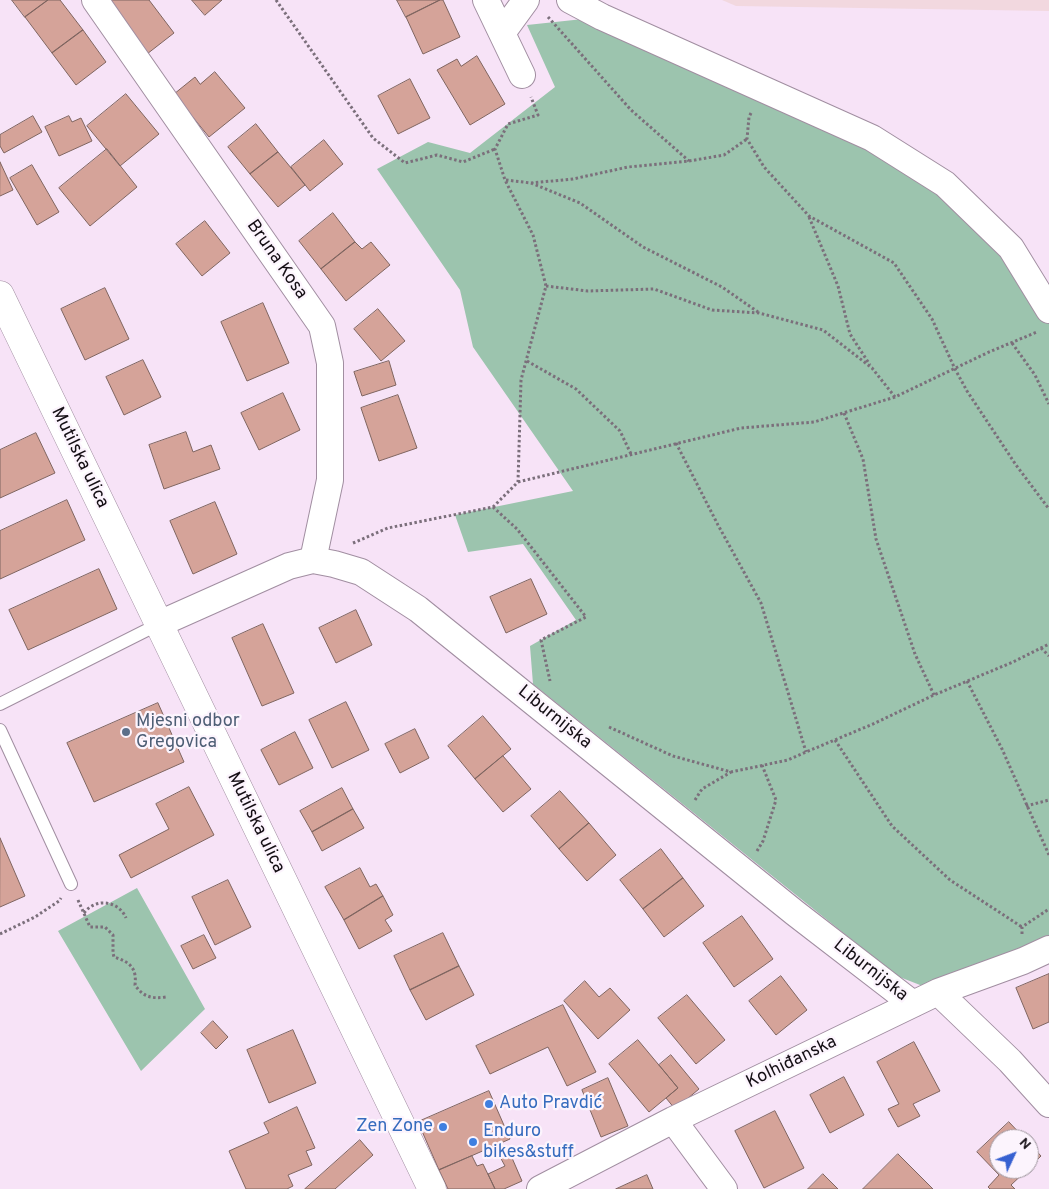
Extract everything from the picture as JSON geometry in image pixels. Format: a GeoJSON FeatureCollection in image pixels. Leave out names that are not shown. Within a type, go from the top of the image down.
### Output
{"type":"FeatureCollection","features":[{"type":"Feature","properties":{"kind":"main road","name":"Mutilska ulica"},"geometry":{"type":"LineString","coordinates":[[0,295],[432,1189]]}},
{"type":"Feature","properties":{"kind":"street","name":"Bruna Kosa"},"geometry":{"type":"LineString","coordinates":[[94,0],[322,326],[330,364],[330,480],[313,560]]}},
{"type":"Feature","properties":{"kind":"street"},"geometry":{"type":"LineString","coordinates":[[486,0],[522,75]]}},
{"type":"Feature","properties":{"kind":"street"},"geometry":{"type":"LineString","coordinates":[[570,0],[602,17],[872,138],[946,184],[1011,248],[1045,320]]}},
{"type":"Feature","properties":{"kind":"street"},"geometry":{"type":"LineString","coordinates":[[502,33],[536,7]]}},
{"type":"Feature","properties":{"kind":"street","name":"Liburnijska"},"geometry":{"type":"LineString","coordinates":[[159,624],[289,566],[313,560],[360,572],[418,609],[681,822],[912,1004]]}},
{"type":"Feature","properties":{"kind":"street","name":"Kolhiđanska"},"geometry":{"type":"LineString","coordinates":[[540,1189],[673,1120],[912,1004],[1049,949]]}},
{"type":"Feature","properties":{"kind":"street","name":"Liburnijska"},"geometry":{"type":"LineString","coordinates":[[938,992],[1010,1061],[1049,1104]]}},
{"type":"Feature","properties":{"kind":"street"},"geometry":{"type":"LineString","coordinates":[[673,1120],[724,1189]]}},
{"type":"Feature","properties":{"kind":"lane"},"geometry":{"type":"LineString","coordinates":[[0,704],[159,624]]}},
{"type":"Feature","properties":{"kind":"lane"},"geometry":{"type":"LineString","coordinates":[[0,730],[71,884]]}},
{"type":"Feature","properties":{"kind":"path"},"geometry":{"type":"LineString","coordinates":[[276,0],[374,138],[405,163],[437,155],[463,162],[495,149],[508,124],[538,115],[522,75]]}},
{"type":"Feature","properties":{"kind":"path"},"geometry":{"type":"LineString","coordinates":[[536,7],[631,110],[660,138],[689,161]]}},
{"type":"Feature","properties":{"kind":"path"},"geometry":{"type":"LineString","coordinates":[[762,88],[749,117],[747,139],[764,167],[809,216],[894,263],[932,319],[967,391],[1016,465],[1049,509]]}},
{"type":"Feature","properties":{"kind":"path"},"geometry":{"type":"LineString","coordinates":[[505,180],[531,183],[573,178],[628,167],[689,161],[724,155],[747,139]]}},
{"type":"Feature","properties":{"kind":"path"},"geometry":{"type":"LineString","coordinates":[[495,149],[505,180],[533,235],[546,286],[522,380],[518,482]]}},
{"type":"Feature","properties":{"kind":"path"},"geometry":{"type":"LineString","coordinates":[[531,183],[580,203],[643,247],[722,287],[759,313]]}},
{"type":"Feature","properties":{"kind":"path"},"geometry":{"type":"LineString","coordinates":[[809,216],[838,286],[850,334],[894,397]]}},
{"type":"Feature","properties":{"kind":"path"},"geometry":{"type":"LineString","coordinates":[[546,286],[588,291],[654,289],[712,310],[759,313],[823,330],[872,368]]}},
{"type":"Feature","properties":{"kind":"path"},"geometry":{"type":"LineString","coordinates":[[313,560],[388,528],[493,507],[518,482],[741,428],[814,422],[894,397],[1012,343],[1045,320]]}},
{"type":"Feature","properties":{"kind":"path"},"geometry":{"type":"LineString","coordinates":[[1012,343],[1035,376],[1049,404]]}},
{"type":"Feature","properties":{"kind":"path"},"geometry":{"type":"LineString","coordinates":[[527,361],[576,389],[620,431],[631,454]]}},
{"type":"Feature","properties":{"kind":"path"},"geometry":{"type":"LineString","coordinates":[[844,413],[863,458],[876,539],[915,654],[934,695]]}},
{"type":"Feature","properties":{"kind":"path"},"geometry":{"type":"LineString","coordinates":[[676,443],[761,603],[806,752]]}},
{"type":"Feature","properties":{"kind":"path"},"geometry":{"type":"LineString","coordinates":[[493,507],[518,529],[586,617],[541,640],[551,685]]}},
{"type":"Feature","properties":{"kind":"path"},"geometry":{"type":"LineString","coordinates":[[681,822],[702,789],[731,772],[788,760],[1049,644]]}},
{"type":"Feature","properties":{"kind":"path"},"geometry":{"type":"LineString","coordinates":[[1041,648],[1049,656]]}},
{"type":"Feature","properties":{"kind":"path"},"geometry":{"type":"LineString","coordinates":[[967,681],[1002,749],[1049,855]]}},
{"type":"Feature","properties":{"kind":"path"},"geometry":{"type":"LineString","coordinates":[[607,727],[673,756],[731,772]]}},
{"type":"Feature","properties":{"kind":"path"},"geometry":{"type":"LineString","coordinates":[[835,740],[892,826],[950,880],[1022,926]]}},
{"type":"Feature","properties":{"kind":"path"},"geometry":{"type":"LineString","coordinates":[[745,873],[763,841],[776,800],[762,765]]}},
{"type":"Feature","properties":{"kind":"path"},"geometry":{"type":"LineString","coordinates":[[1026,806],[1049,800]]}},
{"type":"Feature","properties":{"kind":"path"},"geometry":{"type":"LineString","coordinates":[[71,884],[90,927],[105,928],[113,935],[114,957],[126,961],[130,965],[136,975],[135,985],[141,993],[150,998],[166,997]]}},
{"type":"Feature","properties":{"kind":"path"},"geometry":{"type":"LineString","coordinates":[[0,934],[35,918],[59,901],[71,884]]}},
{"type":"Feature","properties":{"kind":"path"},"geometry":{"type":"LineString","coordinates":[[84,913],[93,905],[102,902],[109,903],[123,911],[126,918]]}},
{"type":"Feature","properties":{"kind":"shaded area"},"geometry":{"type":"Polygon","coordinates":[[[722,0],[1049,0],[1049,11],[736,6],[722,0]]]}},
{"type":"Feature","properties":{"kind":"green space"},"geometry":{"type":"Polygon","coordinates":[[[602,17],[945,184],[1049,310],[1049,942],[938,992],[897,976],[533,684],[530,646],[576,620],[523,544],[468,552],[455,515],[573,491],[473,347],[460,290],[377,169],[428,142],[470,153],[555,87],[527,25],[602,17]]]}},
{"type":"Feature","properties":{"kind":"green space"},"geometry":{"type":"Polygon","coordinates":[[[137,888],[205,1009],[141,1071],[58,931],[137,888]]]}},
{"type":"Feature","properties":{"kind":"building"},"geometry":{"type":"Polygon","coordinates":[[[12,0],[48,0],[25,17],[12,0]]]}},
{"type":"Feature","properties":{"kind":"building"},"geometry":{"type":"Polygon","coordinates":[[[48,0],[60,0],[83,30],[52,53],[25,17],[48,0]]]}},
{"type":"Feature","properties":{"kind":"building"},"geometry":{"type":"Polygon","coordinates":[[[106,0],[149,0],[174,33],[147,54],[106,0]]]}},
{"type":"Feature","properties":{"kind":"building"},"geometry":{"type":"Polygon","coordinates":[[[192,0],[222,0],[205,15],[192,0]]]}},
{"type":"Feature","properties":{"kind":"building"},"geometry":{"type":"Polygon","coordinates":[[[397,0],[440,0],[406,17],[397,0]]]}},
{"type":"Feature","properties":{"kind":"building"},"geometry":{"type":"Polygon","coordinates":[[[443,0],[460,37],[423,54],[406,17],[443,0]]]}},
{"type":"Feature","properties":{"kind":"building"},"geometry":{"type":"Polygon","coordinates":[[[83,30],[106,62],[76,85],[52,53],[83,30]]]}},
{"type":"Feature","properties":{"kind":"building"},"geometry":{"type":"Polygon","coordinates":[[[477,56],[505,104],[470,125],[437,70],[457,59],[461,66],[477,56]]]}},
{"type":"Feature","properties":{"kind":"building"},"geometry":{"type":"Polygon","coordinates":[[[215,72],[245,108],[209,137],[174,94],[195,77],[200,84],[215,72]]]}},
{"type":"Feature","properties":{"kind":"building"},"geometry":{"type":"Polygon","coordinates":[[[410,79],[430,118],[398,134],[378,96],[410,79]]]}},
{"type":"Feature","properties":{"kind":"building"},"geometry":{"type":"Polygon","coordinates":[[[126,94],[159,134],[120,166],[87,126],[126,94]]]}},
{"type":"Feature","properties":{"kind":"building"},"geometry":{"type":"Polygon","coordinates":[[[33,116],[42,132],[4,153],[0,146],[0,135],[33,116]]]}},
{"type":"Feature","properties":{"kind":"building"},"geometry":{"type":"Polygon","coordinates":[[[69,116],[72,122],[81,118],[92,141],[59,156],[45,127],[69,116]]]}},
{"type":"Feature","properties":{"kind":"building"},"geometry":{"type":"Polygon","coordinates":[[[256,124],[278,152],[250,174],[228,147],[256,124]]]}},
{"type":"Feature","properties":{"kind":"building"},"geometry":{"type":"Polygon","coordinates":[[[324,140],[343,164],[310,191],[291,167],[324,140]]]}},
{"type":"Feature","properties":{"kind":"building"},"geometry":{"type":"Polygon","coordinates":[[[107,149],[137,187],[90,226],[59,188],[107,149]]]}},
{"type":"Feature","properties":{"kind":"building"},"geometry":{"type":"Polygon","coordinates":[[[278,152],[305,185],[278,207],[250,174],[278,152]]]}},
{"type":"Feature","properties":{"kind":"building"},"geometry":{"type":"Polygon","coordinates":[[[0,162],[13,190],[0,196],[0,162]]]}},
{"type":"Feature","properties":{"kind":"building"},"geometry":{"type":"Polygon","coordinates":[[[32,165],[59,212],[37,225],[10,178],[32,165]]]}},
{"type":"Feature","properties":{"kind":"building"},"geometry":{"type":"Polygon","coordinates":[[[333,213],[355,242],[321,269],[299,241],[333,213]]]}},
{"type":"Feature","properties":{"kind":"building"},"geometry":{"type":"Polygon","coordinates":[[[205,221],[230,253],[202,276],[176,244],[205,221]]]}},
{"type":"Feature","properties":{"kind":"building"},"geometry":{"type":"Polygon","coordinates":[[[355,242],[362,249],[371,242],[390,265],[346,301],[321,269],[355,242]]]}},
{"type":"Feature","properties":{"kind":"building"},"geometry":{"type":"Polygon","coordinates":[[[105,288],[129,339],[85,360],[61,309],[105,288]]]}},
{"type":"Feature","properties":{"kind":"building"},"geometry":{"type":"Polygon","coordinates":[[[263,303],[289,363],[247,381],[221,322],[263,303]]]}},
{"type":"Feature","properties":{"kind":"building"},"geometry":{"type":"Polygon","coordinates":[[[378,309],[405,341],[381,361],[354,329],[378,309]]]}},
{"type":"Feature","properties":{"kind":"building"},"geometry":{"type":"Polygon","coordinates":[[[143,360],[161,397],[124,415],[106,377],[143,360]]]}},
{"type":"Feature","properties":{"kind":"building"},"geometry":{"type":"Polygon","coordinates":[[[389,361],[396,385],[362,396],[354,372],[389,361]]]}},
{"type":"Feature","properties":{"kind":"building"},"geometry":{"type":"Polygon","coordinates":[[[283,393],[300,430],[259,450],[241,413],[283,393]]]}},
{"type":"Feature","properties":{"kind":"building"},"geometry":{"type":"Polygon","coordinates":[[[398,395],[417,448],[379,461],[361,408],[398,395]]]}},
{"type":"Feature","properties":{"kind":"building"},"geometry":{"type":"Polygon","coordinates":[[[186,432],[193,452],[211,445],[220,469],[164,489],[149,445],[186,432]]]}},
{"type":"Feature","properties":{"kind":"building"},"geometry":{"type":"Polygon","coordinates":[[[36,433],[55,473],[0,498],[0,450],[36,433]]]}},
{"type":"Feature","properties":{"kind":"building"},"geometry":{"type":"Polygon","coordinates":[[[67,500],[85,540],[0,579],[0,531],[67,500]]]}},
{"type":"Feature","properties":{"kind":"building"},"geometry":{"type":"Polygon","coordinates":[[[215,502],[237,554],[193,574],[170,521],[215,502]]]}},
{"type":"Feature","properties":{"kind":"building"},"geometry":{"type":"Polygon","coordinates":[[[99,569],[117,609],[28,650],[9,610],[99,569]]]}},
{"type":"Feature","properties":{"kind":"building"},"geometry":{"type":"Polygon","coordinates":[[[531,579],[547,614],[506,633],[490,597],[531,579]]]}},
{"type":"Feature","properties":{"kind":"building"},"geometry":{"type":"Polygon","coordinates":[[[356,610],[372,645],[336,663],[319,628],[356,610]]]}},
{"type":"Feature","properties":{"kind":"building"},"geometry":{"type":"Polygon","coordinates":[[[263,624],[294,693],[262,706],[232,638],[263,624]]]}},
{"type":"Feature","properties":{"kind":"building"},"geometry":{"type":"Polygon","coordinates":[[[346,702],[369,750],[332,768],[309,720],[346,702]]]}},
{"type":"Feature","properties":{"kind":"building"},"geometry":{"type":"Polygon","coordinates":[[[158,703],[184,762],[94,802],[67,743],[158,703]]]}},
{"type":"Feature","properties":{"kind":"building"},"geometry":{"type":"Polygon","coordinates":[[[483,716],[511,749],[475,779],[448,746],[483,716]]]}},
{"type":"Feature","properties":{"kind":"building"},"geometry":{"type":"Polygon","coordinates":[[[415,729],[429,758],[400,773],[385,744],[415,729]]]}},
{"type":"Feature","properties":{"kind":"building"},"geometry":{"type":"Polygon","coordinates":[[[295,732],[313,768],[279,785],[261,750],[295,732]]]}},
{"type":"Feature","properties":{"kind":"building"},"geometry":{"type":"Polygon","coordinates":[[[503,756],[531,789],[503,812],[475,779],[503,756]]]}},
{"type":"Feature","properties":{"kind":"building"},"geometry":{"type":"Polygon","coordinates":[[[189,787],[214,835],[131,878],[119,855],[169,829],[156,804],[189,787]]]}},
{"type":"Feature","properties":{"kind":"building"},"geometry":{"type":"Polygon","coordinates":[[[342,788],[353,809],[312,832],[300,811],[342,788]]]}},
{"type":"Feature","properties":{"kind":"building"},"geometry":{"type":"Polygon","coordinates":[[[560,791],[589,823],[559,849],[531,816],[560,791]]]}},
{"type":"Feature","properties":{"kind":"building"},"geometry":{"type":"Polygon","coordinates":[[[353,809],[364,828],[322,851],[312,832],[353,809]]]}},
{"type":"Feature","properties":{"kind":"building"},"geometry":{"type":"Polygon","coordinates":[[[589,823],[616,855],[587,881],[559,849],[589,823]]]}},
{"type":"Feature","properties":{"kind":"building"},"geometry":{"type":"Polygon","coordinates":[[[0,838],[25,896],[0,907],[0,838]]]}},
{"type":"Feature","properties":{"kind":"building"},"geometry":{"type":"Polygon","coordinates":[[[661,849],[683,878],[643,909],[620,880],[661,849]]]}},
{"type":"Feature","properties":{"kind":"building"},"geometry":{"type":"Polygon","coordinates":[[[360,868],[370,887],[376,884],[383,896],[344,920],[325,887],[360,868]]]}},
{"type":"Feature","properties":{"kind":"building"},"geometry":{"type":"Polygon","coordinates":[[[683,878],[704,906],[664,937],[643,909],[683,878]]]}},
{"type":"Feature","properties":{"kind":"building"},"geometry":{"type":"Polygon","coordinates":[[[228,880],[251,927],[215,945],[192,897],[228,880]]]}},
{"type":"Feature","properties":{"kind":"building"},"geometry":{"type":"Polygon","coordinates":[[[383,896],[393,915],[385,920],[392,931],[359,949],[344,920],[383,896]]]}},
{"type":"Feature","properties":{"kind":"building"},"geometry":{"type":"Polygon","coordinates":[[[742,916],[773,959],[734,987],[703,943],[742,916]]]}},
{"type":"Feature","properties":{"kind":"building"},"geometry":{"type":"Polygon","coordinates":[[[443,933],[459,966],[410,990],[394,956],[443,933]]]}},
{"type":"Feature","properties":{"kind":"building"},"geometry":{"type":"Polygon","coordinates":[[[204,935],[216,958],[193,969],[181,946],[204,935]]]}},
{"type":"Feature","properties":{"kind":"building"},"geometry":{"type":"Polygon","coordinates":[[[459,966],[474,995],[426,1020],[410,990],[459,966]]]}},
{"type":"Feature","properties":{"kind":"building"},"geometry":{"type":"Polygon","coordinates":[[[1049,974],[1049,1022],[1033,1029],[1016,988],[1049,974]]]}},
{"type":"Feature","properties":{"kind":"building"},"geometry":{"type":"Polygon","coordinates":[[[781,976],[807,1010],[776,1035],[749,1001],[781,976]]]}},
{"type":"Feature","properties":{"kind":"building"},"geometry":{"type":"Polygon","coordinates":[[[585,981],[599,997],[610,988],[630,1010],[598,1039],[564,1001],[585,981]]]}},
{"type":"Feature","properties":{"kind":"building"},"geometry":{"type":"Polygon","coordinates":[[[687,995],[725,1040],[696,1064],[658,1018],[687,995]]]}},
{"type":"Feature","properties":{"kind":"building"},"geometry":{"type":"Polygon","coordinates":[[[563,1005],[596,1072],[567,1086],[548,1047],[490,1074],[476,1046],[563,1005]]]}},
{"type":"Feature","properties":{"kind":"building"},"geometry":{"type":"Polygon","coordinates":[[[213,1021],[228,1037],[216,1049],[201,1033],[213,1021]]]}},
{"type":"Feature","properties":{"kind":"building"},"geometry":{"type":"Polygon","coordinates":[[[293,1030],[316,1083],[269,1103],[247,1050],[293,1030]]]}},
{"type":"Feature","properties":{"kind":"building"},"geometry":{"type":"Polygon","coordinates":[[[638,1040],[678,1088],[649,1112],[609,1064],[638,1040]]]}},
{"type":"Feature","properties":{"kind":"building"},"geometry":{"type":"Polygon","coordinates":[[[914,1042],[940,1091],[913,1104],[920,1116],[898,1127],[888,1109],[899,1104],[877,1062],[914,1042]]]}},
{"type":"Feature","properties":{"kind":"building"},"geometry":{"type":"Polygon","coordinates":[[[671,1055],[699,1089],[675,1109],[666,1098],[678,1088],[659,1065],[671,1055]]]}},
{"type":"Feature","properties":{"kind":"building"},"geometry":{"type":"Polygon","coordinates":[[[844,1077],[864,1115],[830,1133],[810,1095],[844,1077]]]}},
{"type":"Feature","properties":{"kind":"building"},"geometry":{"type":"Polygon","coordinates":[[[608,1078],[628,1126],[601,1137],[582,1090],[608,1078]]]}},
{"type":"Feature","properties":{"kind":"building"},"geometry":{"type":"Polygon","coordinates":[[[489,1091],[510,1139],[439,1170],[418,1122],[489,1091]]]}},
{"type":"Feature","properties":{"kind":"building"},"geometry":{"type":"Polygon","coordinates":[[[297,1107],[315,1148],[306,1151],[312,1165],[288,1175],[293,1186],[287,1189],[246,1189],[229,1151],[269,1133],[264,1123],[297,1107]]]}},
{"type":"Feature","properties":{"kind":"building"},"geometry":{"type":"Polygon","coordinates":[[[775,1111],[804,1168],[764,1188],[735,1131],[775,1111]]]}},
{"type":"Feature","properties":{"kind":"building"},"geometry":{"type":"Polygon","coordinates":[[[1009,1122],[1016,1129],[1002,1129],[1009,1122]]]}},
{"type":"Feature","properties":{"kind":"building"},"geometry":{"type":"Polygon","coordinates":[[[360,1140],[373,1155],[335,1189],[305,1189],[360,1140]]]}},
{"type":"Feature","properties":{"kind":"building"},"geometry":{"type":"Polygon","coordinates":[[[989,1141],[989,1165],[977,1152],[989,1141]]]}},
{"type":"Feature","properties":{"kind":"building"},"geometry":{"type":"Polygon","coordinates":[[[509,1151],[522,1181],[504,1189],[495,1189],[488,1174],[505,1166],[499,1155],[509,1151]]]}},
{"type":"Feature","properties":{"kind":"building"},"geometry":{"type":"Polygon","coordinates":[[[898,1154],[933,1189],[863,1189],[898,1154]]]}},
{"type":"Feature","properties":{"kind":"building"},"geometry":{"type":"Polygon","coordinates":[[[472,1156],[477,1166],[483,1164],[495,1189],[448,1189],[439,1170],[472,1156]]]}},
{"type":"Feature","properties":{"kind":"building"},"geometry":{"type":"Polygon","coordinates":[[[823,1174],[838,1189],[808,1189],[823,1174]]]}},
{"type":"Feature","properties":{"kind":"building"},"geometry":{"type":"Polygon","coordinates":[[[647,1175],[653,1189],[616,1189],[647,1175]]]}},
{"type":"Feature","properties":{"kind":"building"},"geometry":{"type":"Polygon","coordinates":[[[995,1179],[1017,1179],[1011,1185],[1015,1189],[990,1189],[988,1187],[995,1179]]]}},
{"type":"Feature","properties":{"kind":"place","name":"Mjesni odbor Gregovica"},"geometry":{"type":"Point","coordinates":[126,732]}},
{"type":"Feature","properties":{"kind":"place","name":"Auto Pravdić"},"geometry":{"type":"Point","coordinates":[489,1104]}},
{"type":"Feature","properties":{"kind":"place","name":"Zen Zone"},"geometry":{"type":"Point","coordinates":[443,1127]}},
{"type":"Feature","properties":{"kind":"place","name":"Enduro bikes&stuff"},"geometry":{"type":"Point","coordinates":[473,1142]}}]}
